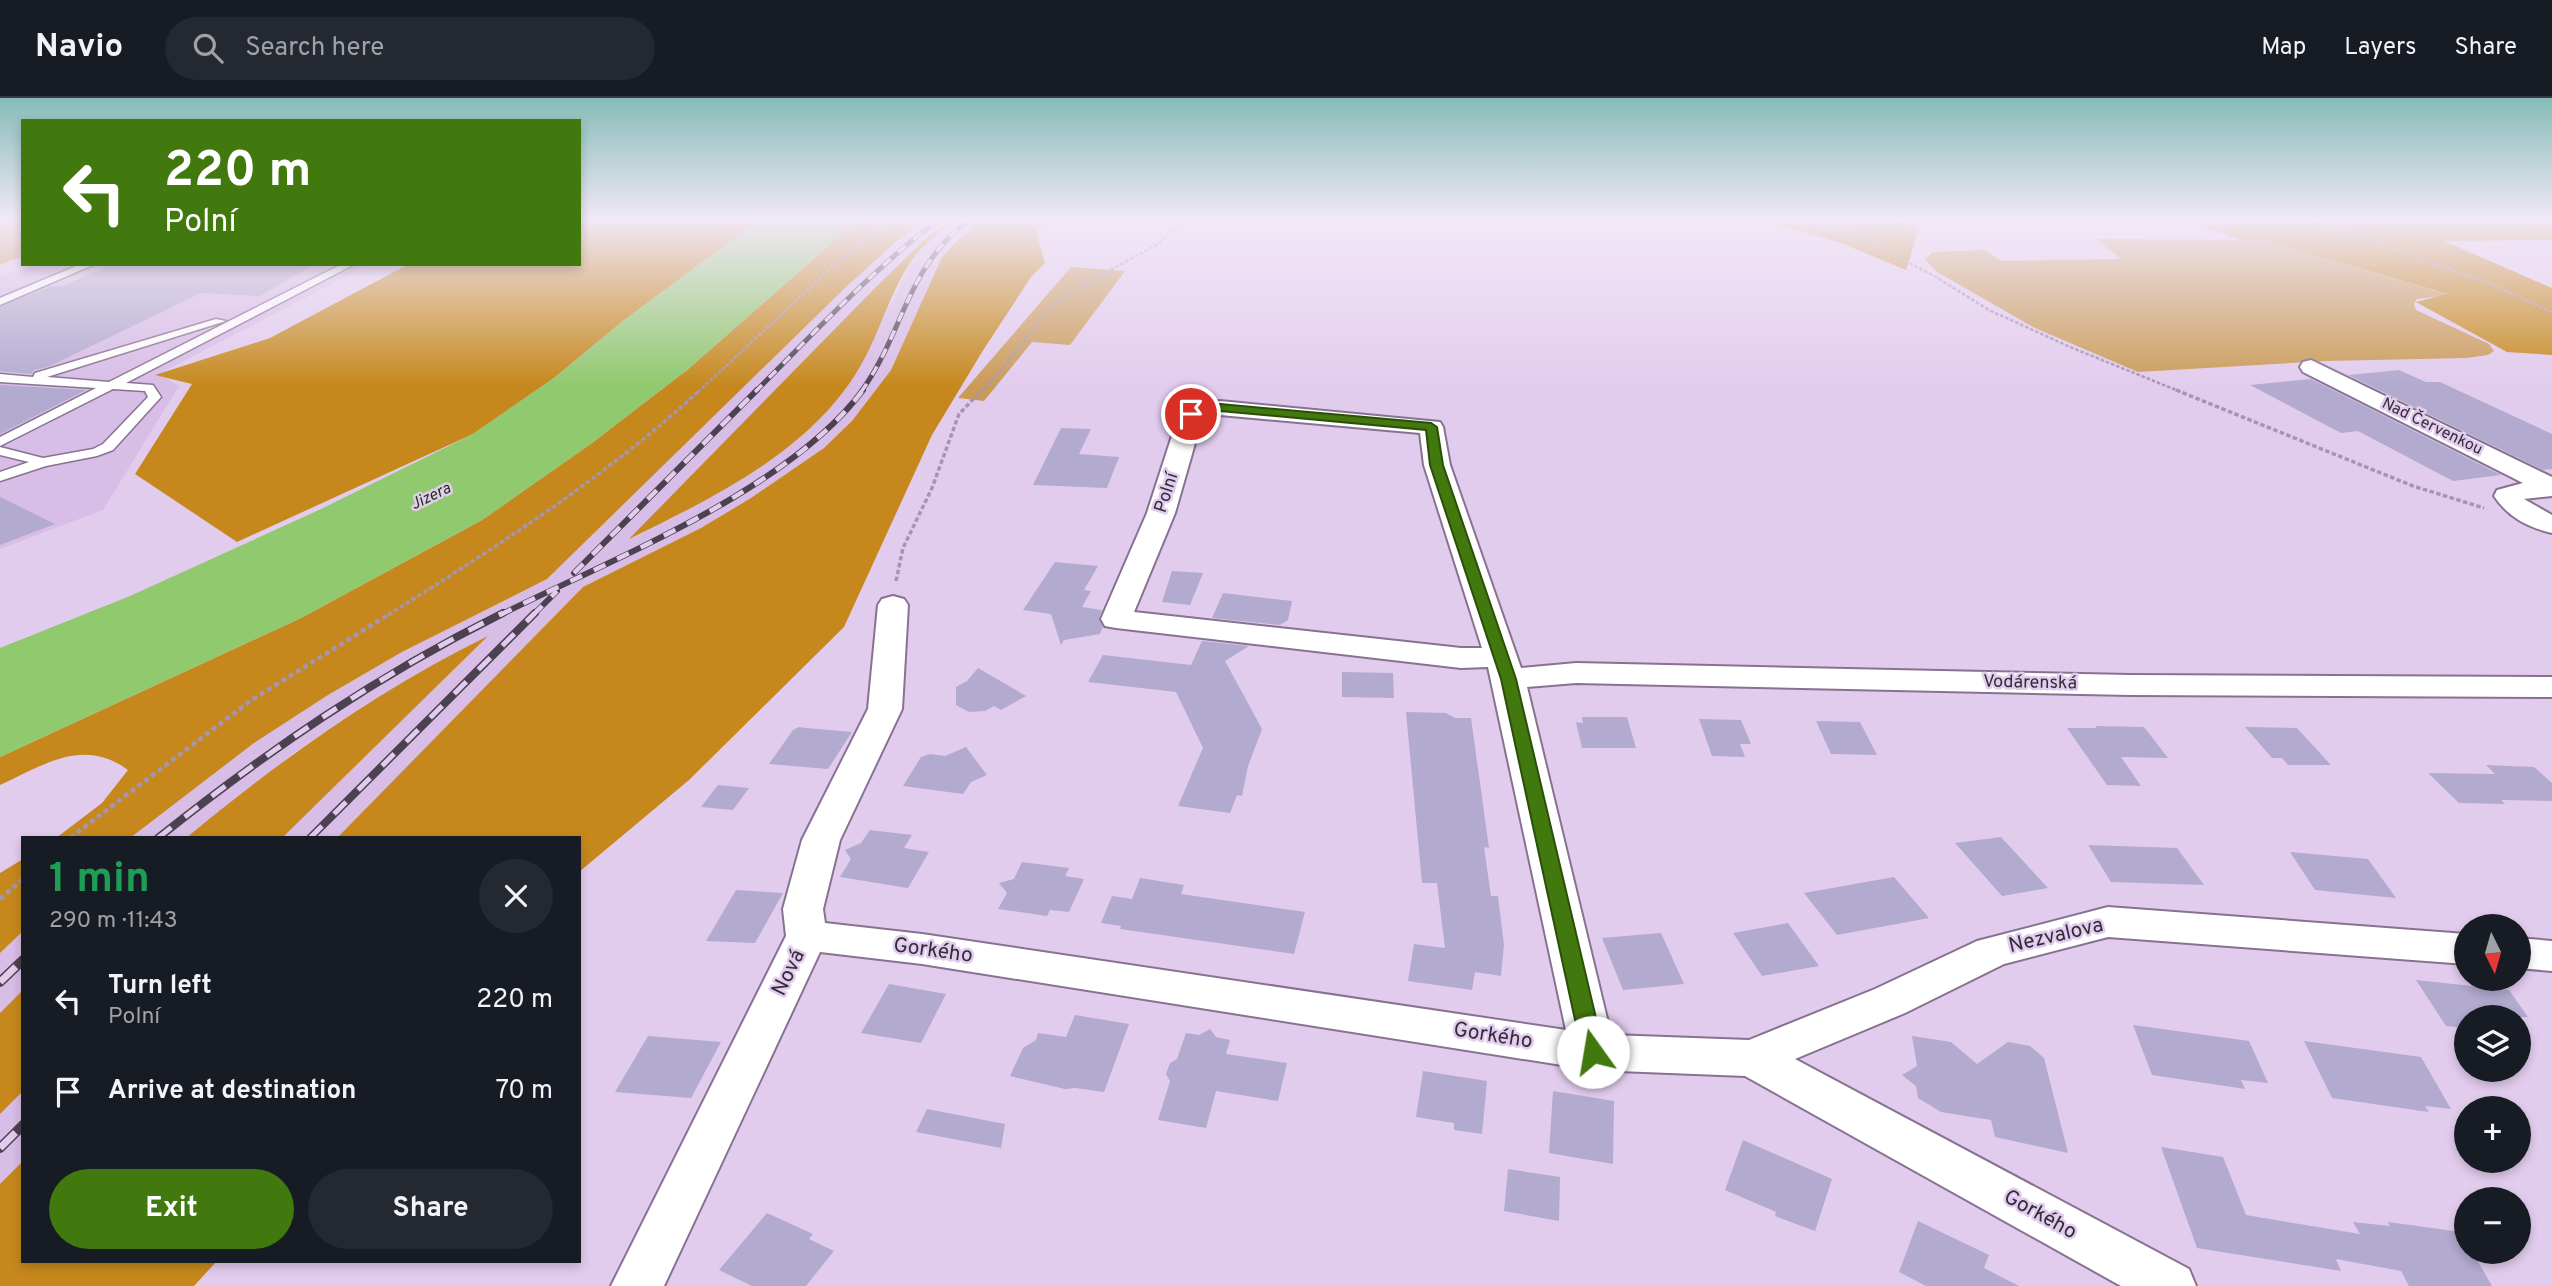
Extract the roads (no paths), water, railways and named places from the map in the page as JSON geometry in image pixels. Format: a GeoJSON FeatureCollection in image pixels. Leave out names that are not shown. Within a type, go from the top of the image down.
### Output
{"type":"FeatureCollection","features":[{"type":"Feature","properties":{"kind":"street","name":"Nad Červenkou"},"geometry":{"type":"LineString","coordinates":[[2311,368],[2552,488]]}},
{"type":"Feature","properties":{"kind":"street","name":"Polní"},"geometry":{"type":"LineString","coordinates":[[1505,668],[1461,658],[1116,619],[1161,513],[1191,414],[1220,408],[1431,427],[1437,465],[1505,668],[1593,1052]]}},
{"type":"Feature","properties":{"kind":"street","name":"Nad Červenkou"},"geometry":{"type":"LineString","coordinates":[[2552,488],[2520,491],[2507,496],[2511,504],[2526,514],[2552,525]]}},
{"type":"Feature","properties":{"kind":"street","name":"Nová"},"geometry":{"type":"LineString","coordinates":[[637,1286],[807,936],[803,909],[821,841],[885,709],[893,605]]}},
{"type":"Feature","properties":{"kind":"street","name":"Vodárenská"},"geometry":{"type":"LineString","coordinates":[[1505,668],[1576,673],[2130,685],[2552,687]]}},
{"type":"Feature","properties":{"kind":"street","name":"Nezvalova"},"geometry":{"type":"LineString","coordinates":[[1752,1058],[1890,1001],[1992,951],[2108,922],[2301,934],[2454,948]]}},
{"type":"Feature","properties":{"kind":"street","name":"Gorkého"},"geometry":{"type":"LineString","coordinates":[[807,936],[922,949],[1593,1052],[1752,1058],[2170,1286]]}},
{"type":"Feature","properties":{"kind":"street"},"geometry":{"type":"LineString","coordinates":[[2531,954],[2552,956]]}},
{"type":"Feature","properties":{"kind":"lane"},"geometry":{"type":"LineString","coordinates":[[0,302],[63,275]]}},
{"type":"Feature","properties":{"kind":"lane"},"geometry":{"type":"LineString","coordinates":[[0,442],[327,275]]}},
{"type":"Feature","properties":{"kind":"lane"},"geometry":{"type":"LineString","coordinates":[[0,293],[21,293]]}},
{"type":"Feature","properties":{"kind":"lane"},"geometry":{"type":"LineString","coordinates":[[27,380],[263,307]]}},
{"type":"Feature","properties":{"kind":"lane"},"geometry":{"type":"LineString","coordinates":[[0,378],[149,388],[155,397],[108,447],[0,477]]}},
{"type":"Feature","properties":{"kind":"lane"},"geometry":{"type":"LineString","coordinates":[[0,451],[44,463]]}},
{"type":"Feature","properties":{"kind":"water","name":"Jizera"},"geometry":{"type":"Polygon","coordinates":[[[684,275],[795,275],[687,370],[592,443],[482,520],[301,618],[0,757],[0,648],[130,596],[319,510],[473,434],[554,378],[623,321],[684,275]]]}},
{"type":"Feature","properties":{"kind":"railway"},"geometry":{"type":"LineString","coordinates":[[755,392],[872,275]]}},
{"type":"Feature","properties":{"kind":"railway"},"geometry":{"type":"LineString","coordinates":[[861,392],[876,369],[921,275]]}},
{"type":"Feature","properties":{"kind":"railway"},"geometry":{"type":"LineString","coordinates":[[500,615],[644,546],[745,491],[791,460],[831,426],[863,390]]}},
{"type":"Feature","properties":{"kind":"railway"},"geometry":{"type":"LineString","coordinates":[[574,573],[755,392]]}},
{"type":"Feature","properties":{"kind":"railway"},"geometry":{"type":"LineString","coordinates":[[312,836],[557,591]]}},
{"type":"Feature","properties":{"kind":"railway"},"geometry":{"type":"LineString","coordinates":[[161,836],[240,775],[324,716],[412,662],[503,613]]}},
{"type":"Feature","properties":{"kind":"railway"},"geometry":{"type":"LineString","coordinates":[[0,982],[21,962]]}},
{"type":"Feature","properties":{"kind":"railway"},"geometry":{"type":"LineString","coordinates":[[0,1148],[21,1127]]}}]}
